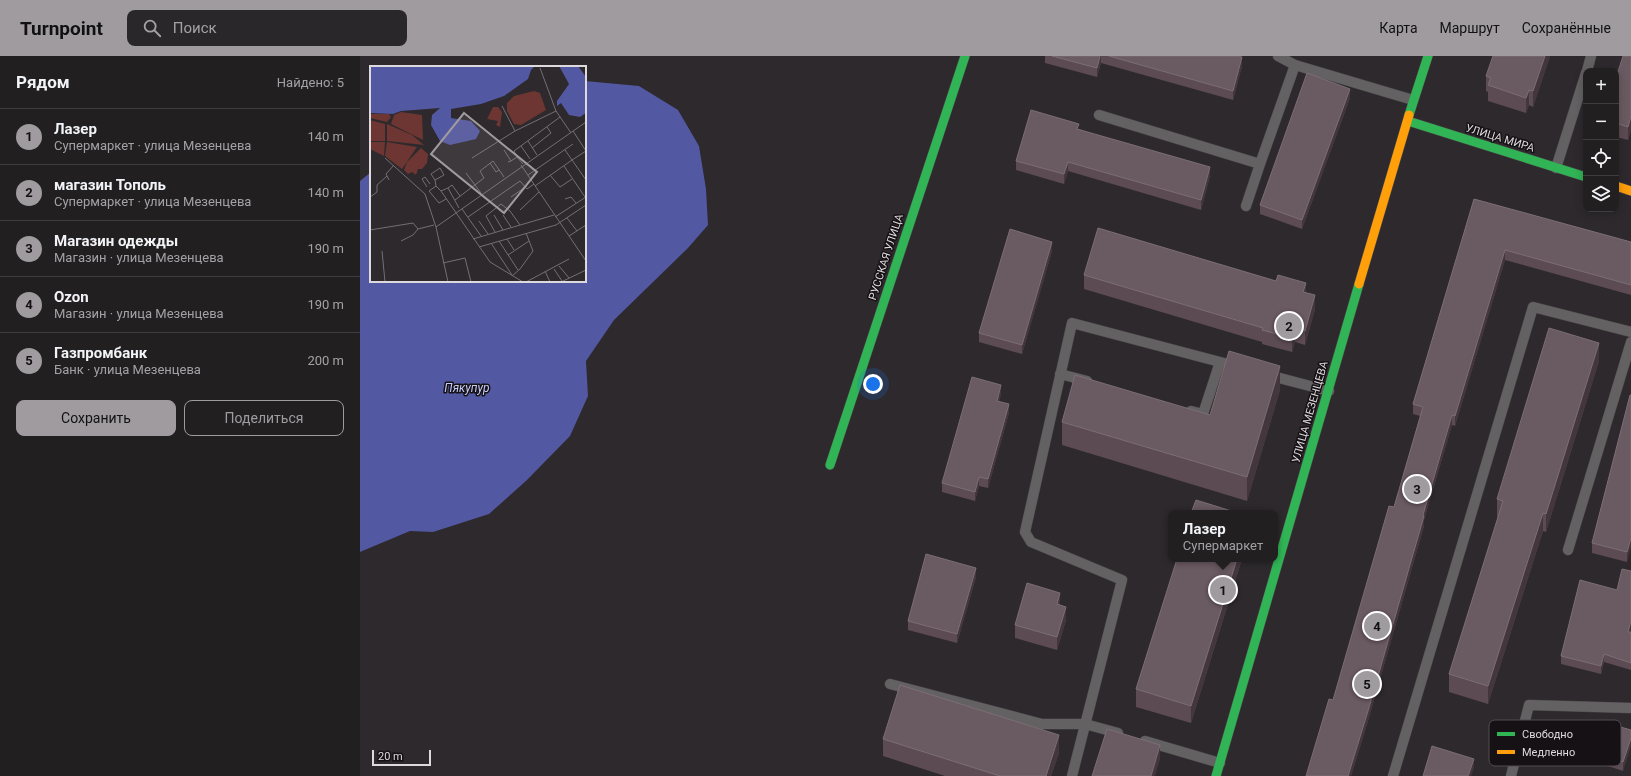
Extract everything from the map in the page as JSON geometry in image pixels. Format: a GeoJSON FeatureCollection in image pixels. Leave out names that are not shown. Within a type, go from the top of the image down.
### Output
{"type":"FeatureCollection","features":[{"type":"Feature","properties":{"kind":"main road","name":"РУССКАЯ УЛИЦА"},"geometry":{"type":"LineString","coordinates":[[830,465],[965,56]]}},
{"type":"Feature","properties":{"kind":"main road","name":"УЛИЦА МЕЗЕНЦЕВА"},"geometry":{"type":"LineString","coordinates":[[1216,776],[1408,122],[1413,100],[1428,56]]}},
{"type":"Feature","properties":{"kind":"main road","name":"УЛИЦА МИРА"},"geometry":{"type":"LineString","coordinates":[[1408,122],[1583,176]]}},
{"type":"Feature","properties":{"kind":"main road"},"geometry":{"type":"LineString","coordinates":[[1619,187],[1631,191]]}},
{"type":"Feature","properties":{"kind":"lane"},"geometry":{"type":"LineString","coordinates":[[1278,56],[1295,65],[1413,100]]}},
{"type":"Feature","properties":{"kind":"lane"},"geometry":{"type":"LineString","coordinates":[[1587,68],[1591,56]]}},
{"type":"Feature","properties":{"kind":"lane"},"geometry":{"type":"LineString","coordinates":[[1246,206],[1295,65]]}},
{"type":"Feature","properties":{"kind":"lane"},"geometry":{"type":"LineString","coordinates":[[1556,168],[1583,82]]}},
{"type":"Feature","properties":{"kind":"lane"},"geometry":{"type":"LineString","coordinates":[[1099,115],[1260,164]]}},
{"type":"Feature","properties":{"kind":"lane"},"geometry":{"type":"LineString","coordinates":[[1393,776],[1533,307],[1631,332]]}},
{"type":"Feature","properties":{"kind":"lane"},"geometry":{"type":"LineString","coordinates":[[1072,776],[1122,580],[1031,542],[1025,532],[1072,323],[1329,391]]}},
{"type":"Feature","properties":{"kind":"lane"},"geometry":{"type":"LineString","coordinates":[[1568,550],[1631,342]]}},
{"type":"Feature","properties":{"kind":"lane"},"geometry":{"type":"LineString","coordinates":[[1180,408],[1203,414],[1220,362]]}},
{"type":"Feature","properties":{"kind":"lane"},"geometry":{"type":"LineString","coordinates":[[1060,374],[1097,384]]}},
{"type":"Feature","properties":{"kind":"lane"},"geometry":{"type":"LineString","coordinates":[[890,684],[1042,724],[1085,724],[1220,762]]}},
{"type":"Feature","properties":{"kind":"lane"},"geometry":{"type":"LineString","coordinates":[[1525,720],[1529,705],[1631,708]]}},
{"type":"Feature","properties":{"kind":"lane"},"geometry":{"type":"LineString","coordinates":[[1511,776],[1514,766]]}},
{"type":"Feature","properties":{"kind":"water","name":"Пякупур"},"geometry":{"type":"Polygon","coordinates":[[[586,81],[639,86],[678,110],[699,146],[706,189],[708,225],[688,248],[614,320],[586,361],[588,396],[570,436],[527,480],[489,514],[433,532],[410,531],[360,552],[360,181],[370,173],[370,282],[586,282],[586,81]]]}},
{"type":"Feature","properties":{"kind":"building"},"geometry":{"type":"Polygon","coordinates":[[[1052,56],[1100,56],[1097,68],[1052,56]]]}},
{"type":"Feature","properties":{"kind":"building"},"geometry":{"type":"Polygon","coordinates":[[[1109,56],[1238,56],[1242,57],[1233,91],[1109,56]]]}},
{"type":"Feature","properties":{"kind":"building"},"geometry":{"type":"Polygon","coordinates":[[[1493,56],[1545,56],[1533,91],[1529,90],[1526,98],[1488,85],[1491,78],[1486,76],[1493,56]]]}},
{"type":"Feature","properties":{"kind":"building"},"geometry":{"type":"Polygon","coordinates":[[[1623,56],[1631,56],[1631,116],[1628,127],[1619,124],[1619,69],[1623,56]]]}},
{"type":"Feature","properties":{"kind":"building"},"geometry":{"type":"Polygon","coordinates":[[[1307,73],[1350,89],[1302,220],[1260,205],[1307,73]]]}},
{"type":"Feature","properties":{"kind":"building"},"geometry":{"type":"Polygon","coordinates":[[[1031,110],[1079,124],[1077,129],[1210,167],[1201,200],[1068,162],[1064,174],[1016,161],[1031,110]]]}},
{"type":"Feature","properties":{"kind":"building"},"geometry":{"type":"Polygon","coordinates":[[[1474,199],[1631,242],[1631,285],[1505,250],[1455,416],[1452,415],[1368,711],[1348,776],[1306,776],[1329,699],[1333,700],[1389,506],[1394,507],[1423,407],[1413,404],[1474,199]]]}},
{"type":"Feature","properties":{"kind":"building"},"geometry":{"type":"Polygon","coordinates":[[[1098,228],[1276,281],[1278,275],[1306,283],[1303,292],[1315,295],[1305,331],[1295,328],[1292,338],[1084,275],[1098,228]]]}},
{"type":"Feature","properties":{"kind":"building"},"geometry":{"type":"Polygon","coordinates":[[[1010,229],[1052,242],[1022,345],[979,333],[1010,229]]]}},
{"type":"Feature","properties":{"kind":"building"},"geometry":{"type":"Polygon","coordinates":[[[1549,328],[1599,343],[1546,514],[1543,513],[1488,686],[1449,674],[1503,501],[1497,499],[1549,328]]]}},
{"type":"Feature","properties":{"kind":"building"},"geometry":{"type":"Polygon","coordinates":[[[1229,351],[1280,366],[1247,477],[1062,422],[1075,375],[1210,415],[1229,351]]]}},
{"type":"Feature","properties":{"kind":"building"},"geometry":{"type":"Polygon","coordinates":[[[972,377],[1001,385],[997,401],[1009,404],[988,479],[979,477],[975,492],[942,483],[972,377]]]}},
{"type":"Feature","properties":{"kind":"building"},"geometry":{"type":"Polygon","coordinates":[[[1630,395],[1631,538],[1627,552],[1592,543],[1630,395]]]}},
{"type":"Feature","properties":{"kind":"building"},"geometry":{"type":"Polygon","coordinates":[[[1196,500],[1228,510],[1192,510],[1196,500]]]}},
{"type":"Feature","properties":{"kind":"building"},"geometry":{"type":"Polygon","coordinates":[[[926,554],[976,568],[957,634],[908,621],[926,554]]]}},
{"type":"Feature","properties":{"kind":"building"},"geometry":{"type":"Polygon","coordinates":[[[1176,562],[1236,562],[1191,706],[1136,689],[1176,562]]]}},
{"type":"Feature","properties":{"kind":"building"},"geometry":{"type":"Polygon","coordinates":[[[1622,569],[1631,571],[1631,621],[1628,632],[1631,632],[1631,663],[1604,654],[1601,666],[1561,656],[1580,580],[1617,590],[1622,569]]]}},
{"type":"Feature","properties":{"kind":"building"},"geometry":{"type":"Polygon","coordinates":[[[1027,583],[1060,593],[1057,604],[1066,607],[1057,637],[1015,625],[1027,583]]]}},
{"type":"Feature","properties":{"kind":"building"},"geometry":{"type":"Polygon","coordinates":[[[900,685],[1059,735],[1046,776],[1000,776],[883,739],[900,685]]]}},
{"type":"Feature","properties":{"kind":"building"},"geometry":{"type":"Polygon","coordinates":[[[1621,727],[1631,730],[1631,738],[1623,762],[1621,761],[1621,727]]]}},
{"type":"Feature","properties":{"kind":"building"},"geometry":{"type":"Polygon","coordinates":[[[1107,729],[1160,745],[1151,776],[1092,776],[1107,729]]]}},
{"type":"Feature","properties":{"kind":"building"},"geometry":{"type":"Polygon","coordinates":[[[1432,746],[1474,759],[1468,776],[1423,776],[1432,746]]]}},
{"type":"Feature","properties":{"kind":"traffic: fast"},"geometry":{"type":"LineString","coordinates":[[830,465],[965,56]]}},
{"type":"Feature","properties":{"kind":"traffic: fast"},"geometry":{"type":"LineString","coordinates":[[1409,115],[1428,56]]}},
{"type":"Feature","properties":{"kind":"traffic: fast"},"geometry":{"type":"LineString","coordinates":[[1408,121],[1583,176]]}},
{"type":"Feature","properties":{"kind":"traffic: fast"},"geometry":{"type":"LineString","coordinates":[[1216,776],[1359,284]]}},
{"type":"Feature","properties":{"kind":"traffic: slow"},"geometry":{"type":"LineString","coordinates":[[1359,284],[1409,115]]}},
{"type":"Feature","properties":{"kind":"traffic: slow"},"geometry":{"type":"LineString","coordinates":[[1619,187],[1631,191]]}},
{"type":"Feature","properties":{"kind":"place","name":"магазин Тополь"},"geometry":{"type":"Point","coordinates":[1289,326]}},
{"type":"Feature","properties":{"kind":"place","name":"Магазин одежды"},"geometry":{"type":"Point","coordinates":[1417,489]}},
{"type":"Feature","properties":{"kind":"place","name":"Лазер"},"geometry":{"type":"Point","coordinates":[1223,590]}},
{"type":"Feature","properties":{"kind":"place","name":"Ozon"},"geometry":{"type":"Point","coordinates":[1377,626]}},
{"type":"Feature","properties":{"kind":"place","name":"Газпромбанк"},"geometry":{"type":"Point","coordinates":[1367,684]}}]}
